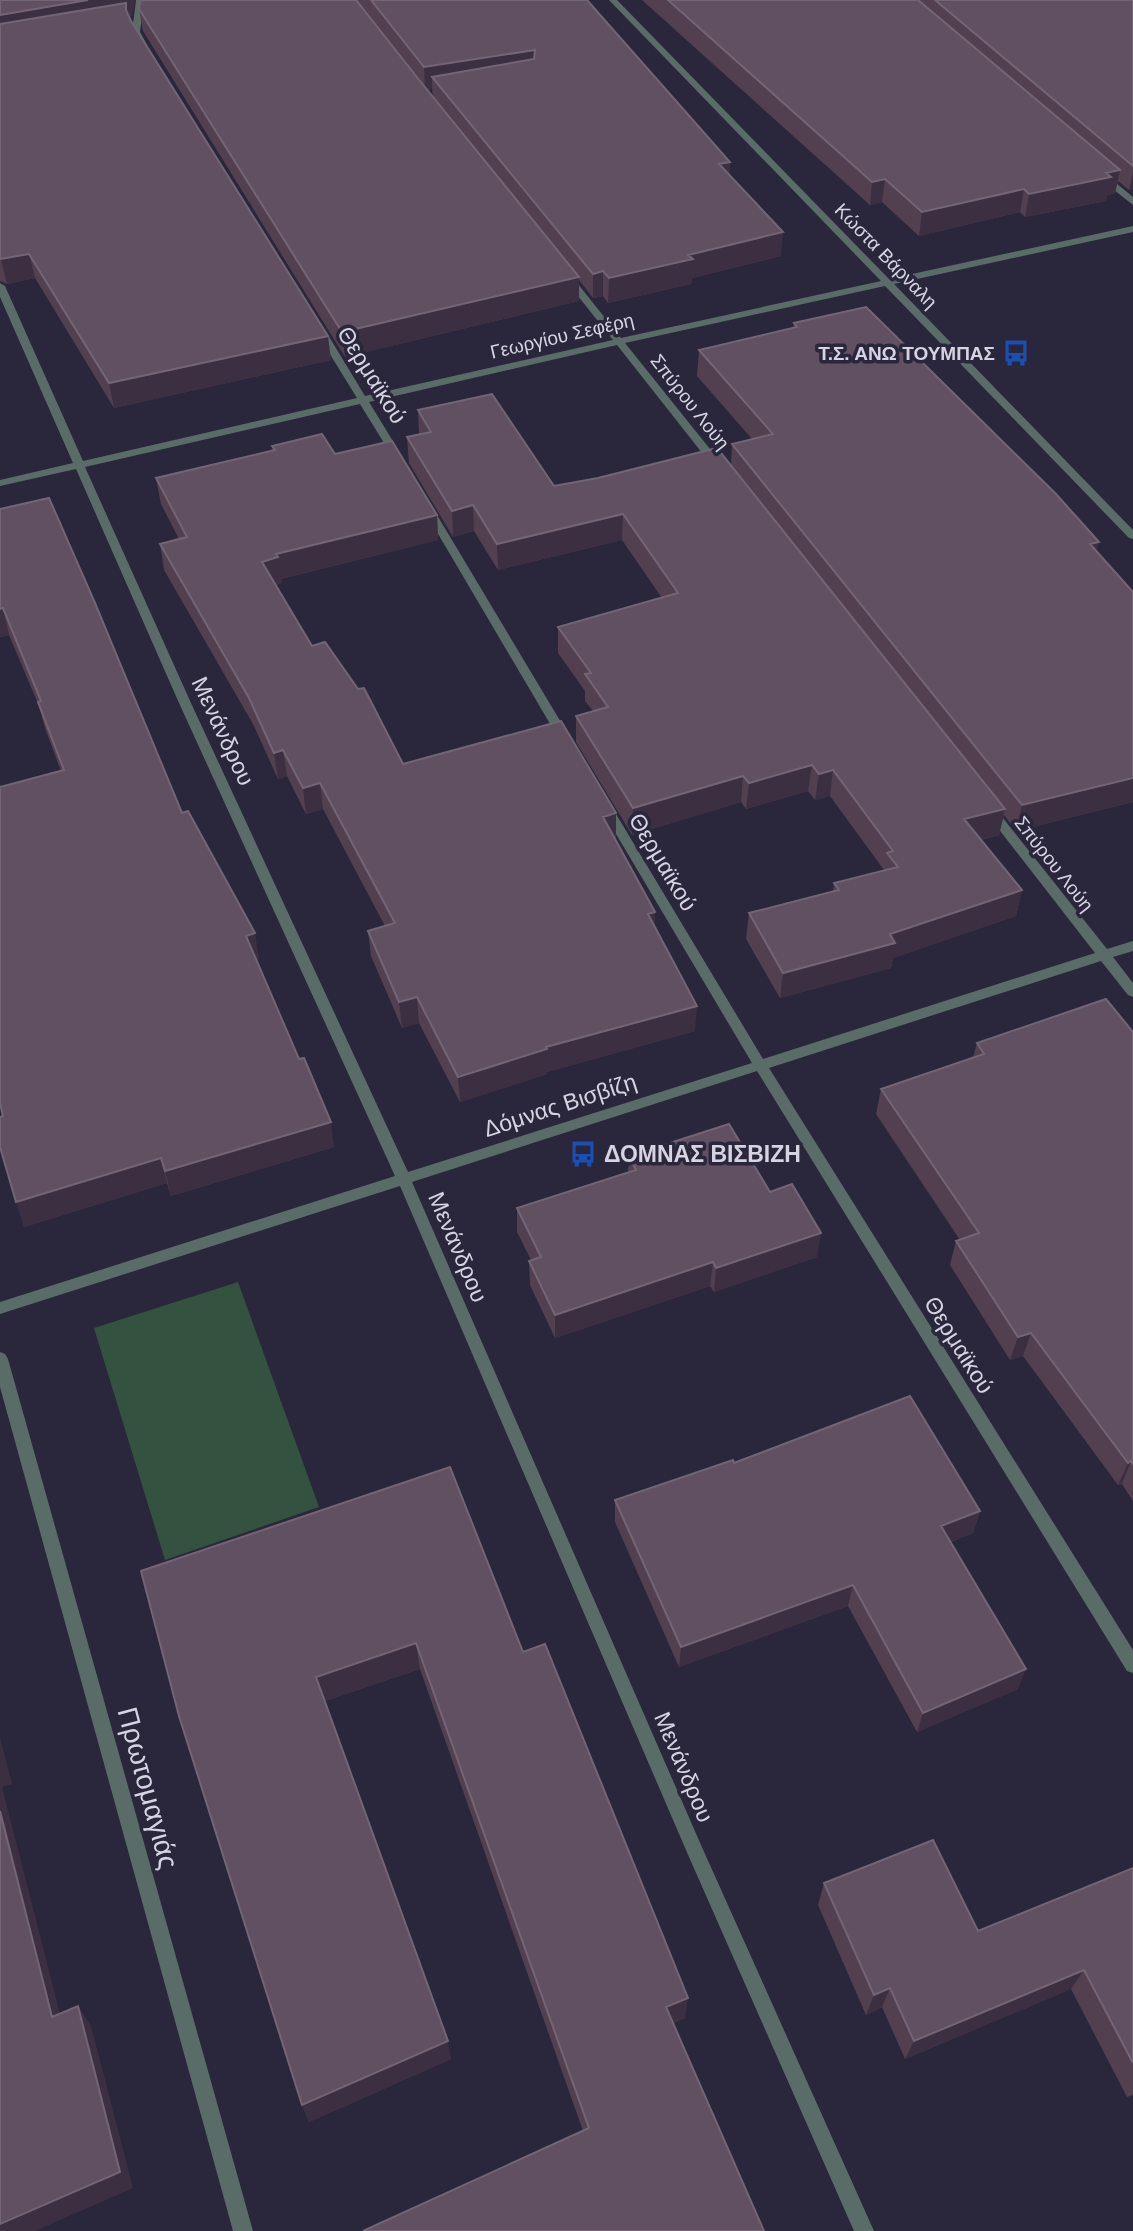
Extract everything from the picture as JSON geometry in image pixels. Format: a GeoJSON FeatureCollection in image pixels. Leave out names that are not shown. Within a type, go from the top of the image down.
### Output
{"type":"FeatureCollection","features":[{"type":"Feature","properties":{"kind":"street"},"geometry":{"type":"LineString","coordinates":[[140,0],[143,18],[136,32],[148,54]]}},
{"type":"Feature","properties":{"kind":"street","name":"Κώστα Βάρναλη"},"geometry":{"type":"LineString","coordinates":[[613,0],[1133,536]]}},
{"type":"Feature","properties":{"kind":"street"},"geometry":{"type":"LineString","coordinates":[[123,22],[143,18]]}},
{"type":"Feature","properties":{"kind":"street"},"geometry":{"type":"LineString","coordinates":[[1092,167],[1133,202]]}},
{"type":"Feature","properties":{"kind":"street","name":"Γεωργίου Σεφέρη"},"geometry":{"type":"LineString","coordinates":[[0,484],[885,281],[1133,229]]}},
{"type":"Feature","properties":{"kind":"street","name":"Σπύρου Λούη"},"geometry":{"type":"LineString","coordinates":[[556,263],[723,472]]}},
{"type":"Feature","properties":{"kind":"street","name":"Μενάνδρου"},"geometry":{"type":"LineString","coordinates":[[0,286],[185,703],[404,1179],[695,1851],[864,2231]]}},
{"type":"Feature","properties":{"kind":"street","name":"Θερμαϊκού"},"geometry":{"type":"LineString","coordinates":[[315,324],[405,471]]}},
{"type":"Feature","properties":{"kind":"street"},"geometry":{"type":"LineString","coordinates":[[420,495],[576,756]]}},
{"type":"Feature","properties":{"kind":"street","name":"Θερμαϊκού"},"geometry":{"type":"LineString","coordinates":[[597,792],[760,1065],[1133,1665]]}},
{"type":"Feature","properties":{"kind":"street","name":"Σπύρου Λούη"},"geometry":{"type":"LineString","coordinates":[[983,801],[1133,992]]}},
{"type":"Feature","properties":{"kind":"street","name":"Δόμνας Βισβίζη"},"geometry":{"type":"LineString","coordinates":[[0,1308],[1133,946]]}},
{"type":"Feature","properties":{"kind":"street","name":"Πρωτομαγιάς"},"geometry":{"type":"LineString","coordinates":[[0,1359],[243,2231]]}},
{"type":"Feature","properties":{"kind":"green space"},"geometry":{"type":"Polygon","coordinates":[[[238,1282],[319,1507],[165,1560],[94,1328],[238,1282]]]}},
{"type":"Feature","properties":{"kind":"building"},"geometry":{"type":"Polygon","coordinates":[[[0,0],[88,0],[0,15],[0,0]]]}},
{"type":"Feature","properties":{"kind":"building"},"geometry":{"type":"Polygon","coordinates":[[[356,0],[579,277],[342,332],[139,9],[140,1],[356,0]]]}},
{"type":"Feature","properties":{"kind":"building"},"geometry":{"type":"Polygon","coordinates":[[[371,0],[587,0],[730,162],[719,164],[783,232],[688,255],[693,259],[609,278],[603,271],[593,274],[432,77],[534,59],[535,50],[424,67],[371,0]]]}},
{"type":"Feature","properties":{"kind":"building"},"geometry":{"type":"Polygon","coordinates":[[[668,0],[918,0],[1120,170],[1106,173],[1111,177],[1029,194],[1024,189],[922,212],[885,179],[872,182],[668,0]]]}},
{"type":"Feature","properties":{"kind":"building"},"geometry":{"type":"Polygon","coordinates":[[[935,0],[1133,0],[1133,166],[935,0]]]}},
{"type":"Feature","properties":{"kind":"building"},"geometry":{"type":"Polygon","coordinates":[[[126,3],[131,21],[328,336],[109,383],[29,254],[0,259],[0,24],[126,3]]]}},
{"type":"Feature","properties":{"kind":"building"},"geometry":{"type":"Polygon","coordinates":[[[866,307],[1056,494],[1099,542],[1090,544],[1133,592],[1133,778],[1022,805],[732,444],[773,434],[699,350],[797,327],[794,323],[866,307]]]}},
{"type":"Feature","properties":{"kind":"building"},"geometry":{"type":"Polygon","coordinates":[[[492,394],[554,486],[598,478],[717,448],[1005,809],[964,819],[1022,890],[890,934],[895,943],[783,973],[749,913],[839,890],[834,883],[898,867],[887,853],[893,851],[833,770],[819,774],[812,765],[749,783],[743,776],[633,808],[576,716],[608,707],[585,674],[591,673],[558,627],[678,593],[623,514],[497,544],[473,505],[452,511],[407,437],[431,432],[418,410],[492,394]]]}},
{"type":"Feature","properties":{"kind":"building"},"geometry":{"type":"Polygon","coordinates":[[[322,434],[335,454],[392,441],[437,515],[276,554],[278,557],[262,562],[312,646],[325,642],[358,689],[364,688],[403,764],[561,721],[616,813],[603,817],[655,912],[648,914],[697,1006],[546,1047],[547,1049],[458,1077],[417,997],[399,1002],[368,931],[395,923],[320,783],[303,788],[283,750],[274,753],[249,698],[160,544],[187,537],[156,478],[275,450],[272,446],[322,434]]]}},
{"type":"Feature","properties":{"kind":"building"},"geometry":{"type":"Polygon","coordinates":[[[49,498],[182,813],[188,811],[255,933],[246,936],[299,1059],[304,1058],[331,1122],[165,1171],[161,1158],[16,1202],[0,1147],[0,1117],[3,1116],[0,1104],[0,787],[64,770],[38,702],[41,701],[3,608],[0,609],[0,509],[49,498]]]}},
{"type":"Feature","properties":{"kind":"building"},"geometry":{"type":"Polygon","coordinates":[[[1106,999],[1133,1032],[1133,1464],[1131,1461],[1128,1463],[1031,1333],[1018,1337],[956,1241],[979,1233],[881,1089],[984,1054],[977,1043],[1106,999]]]}},
{"type":"Feature","properties":{"kind":"building"},"geometry":{"type":"Polygon","coordinates":[[[729,1124],[770,1192],[792,1184],[821,1233],[716,1268],[713,1262],[555,1315],[529,1261],[541,1257],[517,1208],[636,1170],[629,1156],[729,1124]]]}},
{"type":"Feature","properties":{"kind":"building"},"geometry":{"type":"Polygon","coordinates":[[[910,1396],[980,1511],[941,1526],[1026,1669],[923,1713],[853,1585],[681,1647],[615,1500],[733,1460],[734,1463],[910,1396]]]}},
{"type":"Feature","properties":{"kind":"building"},"geometry":{"type":"Polygon","coordinates":[[[450,1467],[523,1652],[545,1644],[688,1998],[666,2007],[764,2231],[363,2231],[589,2128],[416,1643],[316,1677],[448,2041],[302,2105],[179,1716],[141,1571],[450,1467]]]}},
{"type":"Feature","properties":{"kind":"building"},"geometry":{"type":"Polygon","coordinates":[[[0,1811],[52,2017],[78,2006],[120,2172],[0,2224],[0,1811]]]}},
{"type":"Feature","properties":{"kind":"building"},"geometry":{"type":"Polygon","coordinates":[[[933,1840],[978,1931],[1133,1868],[1133,2063],[1084,1970],[914,2041],[890,1988],[874,1995],[824,1883],[933,1840]]]}},
{"type":"Feature","properties":{"kind":"place","name":"Τ.Σ. ΑΝΩ ΤΟΥΜΠΑΣ"},"geometry":{"type":"Point","coordinates":[1016,353]}},
{"type":"Feature","properties":{"kind":"place","name":"ΔΟΜΝΑΣ ΒΙΣΒΙΖΗ"},"geometry":{"type":"Point","coordinates":[583,1154]}}]}
